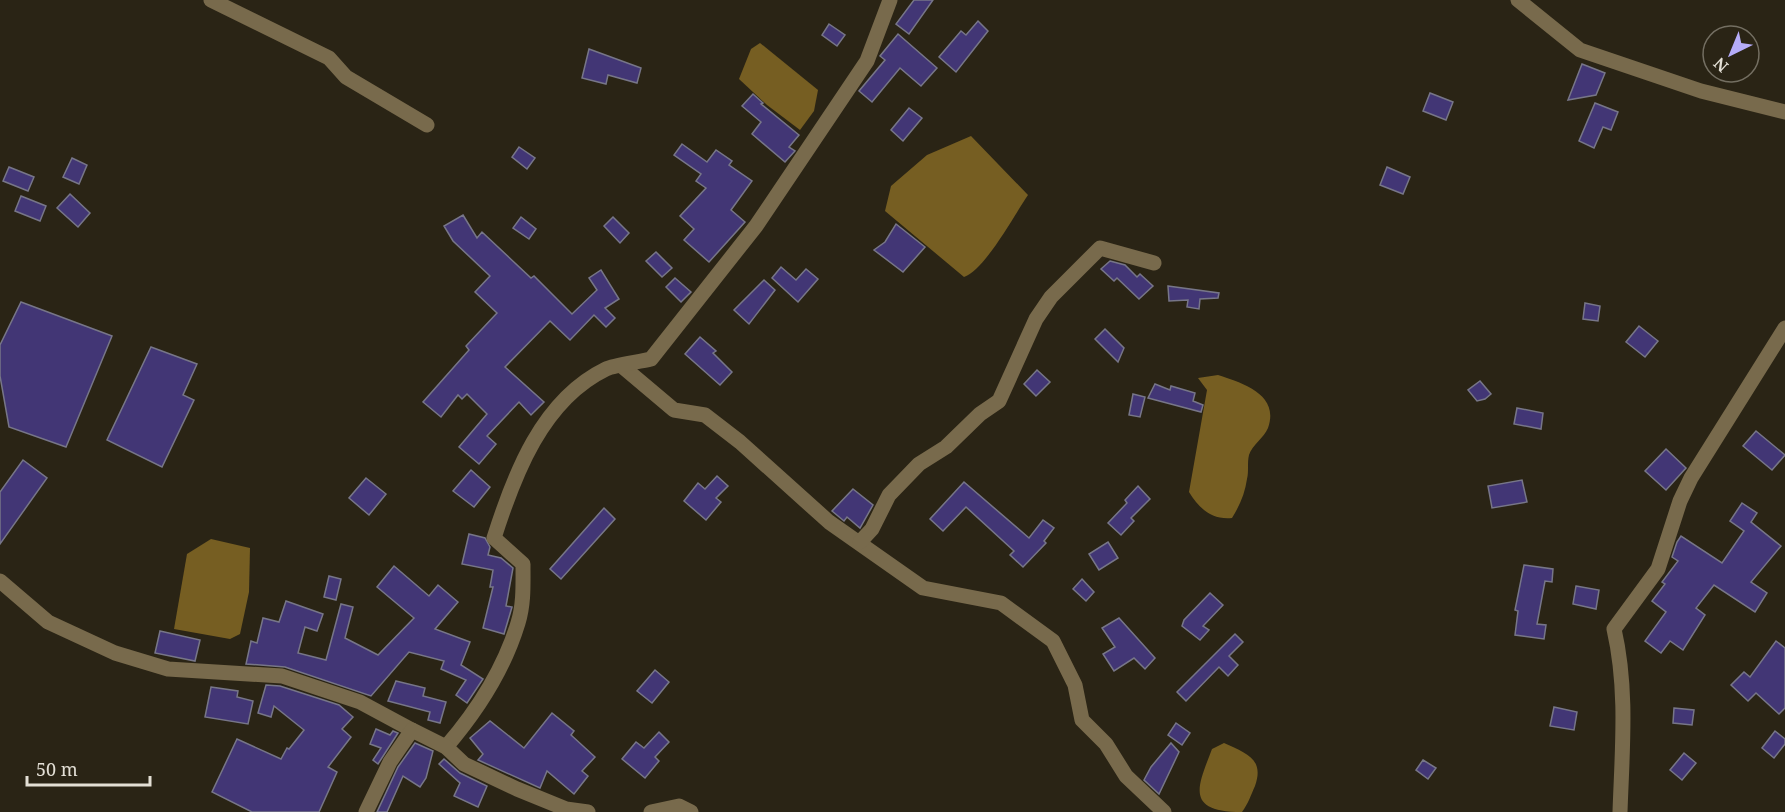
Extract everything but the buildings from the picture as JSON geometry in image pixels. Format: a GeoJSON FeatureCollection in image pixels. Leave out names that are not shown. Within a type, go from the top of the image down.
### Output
{"type":"FeatureCollection","features":[{"type":"Feature","properties":{"kind":"street"},"geometry":{"type":"LineString","coordinates":[[211,0],[329,58],[346,77],[427,125]]}},
{"type":"Feature","properties":{"kind":"street"},"geometry":{"type":"LineString","coordinates":[[446,747],[468,721],[490,687],[518,623],[524,595],[523,564],[494,538],[508,495],[548,418],[581,384],[608,368],[623,367],[651,359],[756,226],[867,61],[890,0]]}},
{"type":"Feature","properties":{"kind":"street"},"geometry":{"type":"LineString","coordinates":[[1518,0],[1580,50],[1701,92],[1785,112]]}},
{"type":"Feature","properties":{"kind":"street"},"geometry":{"type":"LineString","coordinates":[[860,542],[872,529],[889,495],[919,464],[946,447],[980,414],[999,401],[1036,319],[1051,297],[1092,254],[1100,248],[1154,263]]}},
{"type":"Feature","properties":{"kind":"street"},"geometry":{"type":"LineString","coordinates":[[1620,812],[1624,701],[1622,662],[1614,630],[1658,569],[1680,501],[1691,478],[1784,331]]}},
{"type":"Feature","properties":{"kind":"street"},"geometry":{"type":"LineString","coordinates":[[623,367],[674,410],[705,416],[740,442],[829,522],[923,588],[1001,603],[1053,640],[1075,685],[1082,720],[1106,744],[1126,776],[1164,812]]}},
{"type":"Feature","properties":{"kind":"street"},"geometry":{"type":"LineString","coordinates":[[0,581],[48,622],[115,652],[168,669],[282,676],[360,702],[446,747],[464,764],[566,809],[588,812]]}},
{"type":"Feature","properties":{"kind":"street"},"geometry":{"type":"LineString","coordinates":[[366,812],[390,762],[412,730]]}},
{"type":"Feature","properties":{"kind":"street"},"geometry":{"type":"LineString","coordinates":[[651,812],[679,806],[691,812]]}},
{"type":"Feature","properties":{"kind":"shaded area"},"geometry":{"type":"Polygon","coordinates":[[[760,43],[818,90],[814,111],[800,130],[767,105],[739,79],[751,49],[760,43]]]}},
{"type":"Feature","properties":{"kind":"shaded area"},"geometry":{"type":"Polygon","coordinates":[[[971,136],[1028,195],[990,253],[972,273],[964,277],[885,211],[891,186],[927,155],[971,136]]]}},
{"type":"Feature","properties":{"kind":"shaded area"},"geometry":{"type":"Polygon","coordinates":[[[1218,375],[1248,386],[1264,398],[1269,406],[1270,416],[1266,432],[1249,455],[1245,489],[1232,518],[1218,517],[1206,512],[1189,492],[1207,390],[1198,378],[1218,375]]]}},
{"type":"Feature","properties":{"kind":"shaded area"},"geometry":{"type":"Polygon","coordinates":[[[211,539],[250,548],[249,592],[240,634],[230,639],[174,629],[187,554],[211,539]]]}},
{"type":"Feature","properties":{"kind":"shaded area"},"geometry":{"type":"Polygon","coordinates":[[[1224,743],[1246,754],[1255,763],[1257,769],[1255,786],[1242,812],[1223,811],[1211,807],[1203,802],[1200,794],[1200,785],[1212,749],[1224,743]]]}}]}
